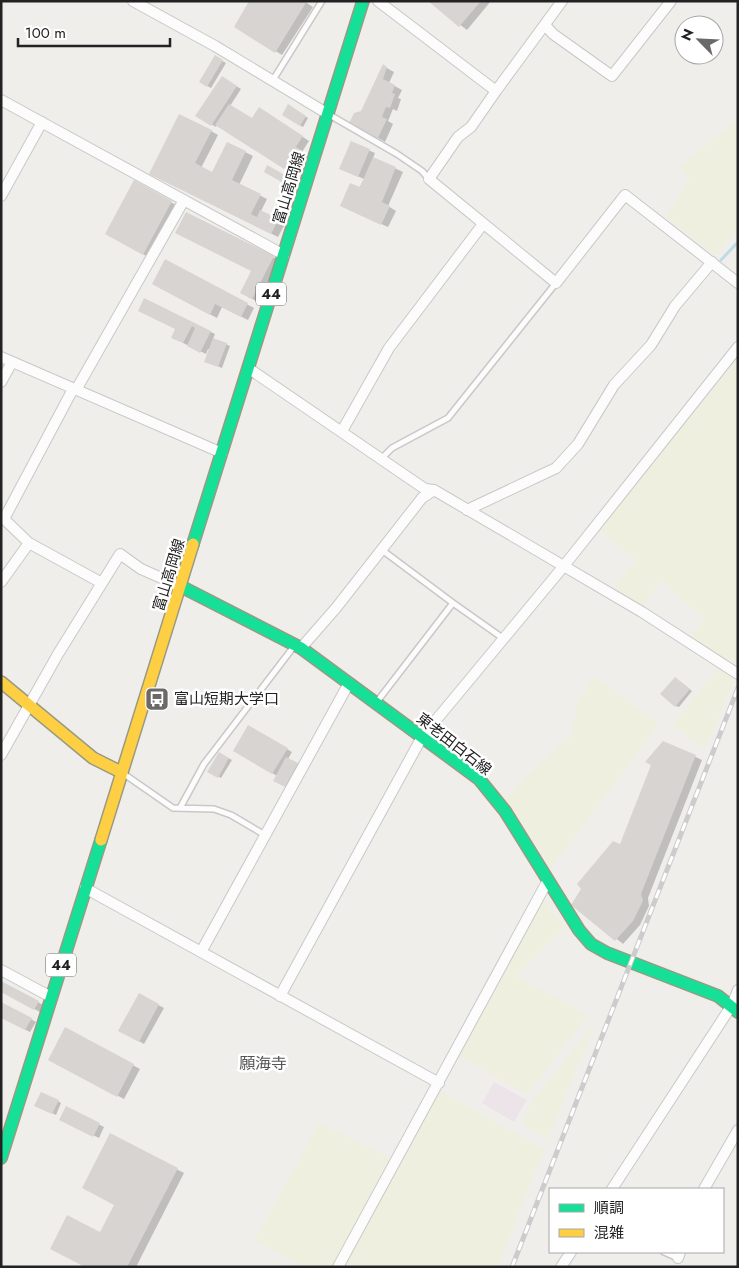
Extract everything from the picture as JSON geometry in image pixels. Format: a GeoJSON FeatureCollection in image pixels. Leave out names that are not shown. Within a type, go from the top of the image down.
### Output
{"type":"FeatureCollection","features":[{"type":"Feature","properties":{"kind":"main road","name":"富山高岡線"},"geometry":{"type":"LineString","coordinates":[[1,1158],[121,772],[182,588],[248,368],[364,1]]}},
{"type":"Feature","properties":{"kind":"main road","name":"東老田白石線"},"geometry":{"type":"LineString","coordinates":[[182,588],[299,646],[479,779],[505,811],[579,930],[591,944],[607,953],[718,996],[735,1008]]}},
{"type":"Feature","properties":{"kind":"main road"},"geometry":{"type":"LineString","coordinates":[[1,682],[30,704],[93,758],[121,772]]}},
{"type":"Feature","properties":{"kind":"street"},"geometry":{"type":"LineString","coordinates":[[132,1],[273,80],[328,114]]}},
{"type":"Feature","properties":{"kind":"street"},"geometry":{"type":"LineString","coordinates":[[378,1],[496,91]]}},
{"type":"Feature","properties":{"kind":"street"},"geometry":{"type":"LineString","coordinates":[[562,1],[471,127],[458,137],[429,179],[556,283],[625,195],[738,283]]}},
{"type":"Feature","properties":{"kind":"street"},"geometry":{"type":"LineString","coordinates":[[545,25],[553,34],[612,76],[671,1]]}},
{"type":"Feature","properties":{"kind":"street"},"geometry":{"type":"LineString","coordinates":[[1,100],[284,255]]}},
{"type":"Feature","properties":{"kind":"street"},"geometry":{"type":"LineString","coordinates":[[1,196],[42,122]]}},
{"type":"Feature","properties":{"kind":"street"},"geometry":{"type":"LineString","coordinates":[[100,582],[30,543],[3,518],[184,200]]}},
{"type":"Feature","properties":{"kind":"street"},"geometry":{"type":"LineString","coordinates":[[342,431],[389,348],[483,224]]}},
{"type":"Feature","properties":{"kind":"street"},"geometry":{"type":"LineString","coordinates":[[467,510],[556,468],[578,444],[614,385],[651,345],[675,306],[712,262]]}},
{"type":"Feature","properties":{"kind":"street"},"geometry":{"type":"LineString","coordinates":[[280,996],[422,737],[564,567],[738,347]]}},
{"type":"Feature","properties":{"kind":"street"},"geometry":{"type":"LineString","coordinates":[[1,357],[222,453]]}},
{"type":"Feature","properties":{"kind":"street"},"geometry":{"type":"LineString","coordinates":[[1,382],[12,362]]}},
{"type":"Feature","properties":{"kind":"street"},"geometry":{"type":"LineString","coordinates":[[248,368],[425,489],[434,490],[642,612],[738,674]]}},
{"type":"Feature","properties":{"kind":"street"},"geometry":{"type":"LineString","coordinates":[[299,646],[381,550],[422,498],[434,490]]}},
{"type":"Feature","properties":{"kind":"street"},"geometry":{"type":"LineString","coordinates":[[1,582],[30,543]]}},
{"type":"Feature","properties":{"kind":"street"},"geometry":{"type":"LineString","coordinates":[[1,755],[100,582],[120,554],[141,569],[182,588]]}},
{"type":"Feature","properties":{"kind":"street"},"geometry":{"type":"LineString","coordinates":[[201,952],[349,683]]}},
{"type":"Feature","properties":{"kind":"street"},"geometry":{"type":"LineString","coordinates":[[338,1267],[548,882]]}},
{"type":"Feature","properties":{"kind":"street"},"geometry":{"type":"LineString","coordinates":[[85,888],[438,1083]]}},
{"type":"Feature","properties":{"kind":"street"},"geometry":{"type":"LineString","coordinates":[[1,970],[51,997]]}},
{"type":"Feature","properties":{"kind":"street"},"geometry":{"type":"LineString","coordinates":[[613,1188],[735,1008],[738,990]]}},
{"type":"Feature","properties":{"kind":"street"},"geometry":{"type":"LineString","coordinates":[[705,1188],[738,1130]]}},
{"type":"Feature","properties":{"kind":"street"},"geometry":{"type":"LineString","coordinates":[[561,1267],[570,1253]]}},
{"type":"Feature","properties":{"kind":"lane"},"geometry":{"type":"LineString","coordinates":[[273,80],[322,1]]}},
{"type":"Feature","properties":{"kind":"lane"},"geometry":{"type":"LineString","coordinates":[[328,114],[396,154],[422,171],[429,179]]}},
{"type":"Feature","properties":{"kind":"lane"},"geometry":{"type":"LineString","coordinates":[[381,459],[392,448],[448,418],[556,283]]}},
{"type":"Feature","properties":{"kind":"lane"},"geometry":{"type":"LineString","coordinates":[[381,550],[504,638]]}},
{"type":"Feature","properties":{"kind":"lane"},"geometry":{"type":"LineString","coordinates":[[376,703],[453,603]]}},
{"type":"Feature","properties":{"kind":"lane"},"geometry":{"type":"LineString","coordinates":[[180,808],[204,764],[299,646]]}},
{"type":"Feature","properties":{"kind":"lane"},"geometry":{"type":"LineString","coordinates":[[121,772],[173,808],[214,809],[231,815],[265,835]]}},
{"type":"Feature","properties":{"kind":"shaded area"},"geometry":{"type":"Polygon","coordinates":[[[494,1082],[527,1100],[514,1122],[482,1103],[494,1082]]]}},
{"type":"Feature","properties":{"kind":"green space"},"geometry":{"type":"Polygon","coordinates":[[[738,120],[738,232],[714,255],[666,217],[690,179],[678,168],[738,120]]]}},
{"type":"Feature","properties":{"kind":"green space"},"geometry":{"type":"Polygon","coordinates":[[[738,359],[738,665],[690,637],[704,619],[661,581],[642,606],[614,588],[636,560],[599,529],[738,359]]]}},
{"type":"Feature","properties":{"kind":"green space"},"geometry":{"type":"Polygon","coordinates":[[[718,669],[735,679],[705,749],[672,725],[718,669]]]}},
{"type":"Feature","properties":{"kind":"green space"},"geometry":{"type":"Polygon","coordinates":[[[595,677],[659,724],[551,868],[505,797],[572,735],[577,703],[595,677]]]}},
{"type":"Feature","properties":{"kind":"green space"},"geometry":{"type":"Polygon","coordinates":[[[542,898],[565,927],[517,976],[588,1015],[527,1094],[459,1056],[542,898]]]}},
{"type":"Feature","properties":{"kind":"green space"},"geometry":{"type":"Polygon","coordinates":[[[595,1022],[548,1140],[522,1123],[531,1103],[595,1022]]]}},
{"type":"Feature","properties":{"kind":"green space"},"geometry":{"type":"Polygon","coordinates":[[[440,1091],[544,1149],[498,1267],[304,1267],[255,1240],[319,1123],[402,1164],[440,1091]]]}},
{"type":"Feature","properties":{"kind":"building"},"geometry":{"type":"Polygon","coordinates":[[[249,1],[307,1],[275,53],[234,27],[249,1]]]}},
{"type":"Feature","properties":{"kind":"building"},"geometry":{"type":"Polygon","coordinates":[[[428,1],[481,1],[459,27],[428,1]]]}},
{"type":"Feature","properties":{"kind":"building"},"geometry":{"type":"Polygon","coordinates":[[[215,55],[223,60],[207,87],[199,82],[215,55]]]}},
{"type":"Feature","properties":{"kind":"building"},"geometry":{"type":"Polygon","coordinates":[[[383,64],[387,67],[383,79],[395,85],[392,93],[395,94],[390,108],[386,107],[382,117],[387,119],[377,140],[349,123],[354,113],[361,111],[383,64]]]}},
{"type":"Feature","properties":{"kind":"building"},"geometry":{"type":"Polygon","coordinates":[[[222,76],[237,86],[211,126],[195,116],[222,76]]]}},
{"type":"Feature","properties":{"kind":"building"},"geometry":{"type":"Polygon","coordinates":[[[229,104],[252,118],[259,107],[303,136],[296,147],[304,152],[299,159],[293,155],[284,169],[215,125],[229,104]]]}},
{"type":"Feature","properties":{"kind":"building"},"geometry":{"type":"Polygon","coordinates":[[[288,104],[306,116],[300,126],[282,115],[288,104]]]}},
{"type":"Feature","properties":{"kind":"building"},"geometry":{"type":"Polygon","coordinates":[[[179,114],[212,130],[195,163],[212,172],[227,142],[246,151],[232,180],[261,194],[251,214],[257,217],[260,210],[279,219],[271,234],[149,174],[179,114]]]}},
{"type":"Feature","properties":{"kind":"building"},"geometry":{"type":"Polygon","coordinates":[[[351,141],[370,149],[358,177],[339,169],[351,141]]]}},
{"type":"Feature","properties":{"kind":"building"},"geometry":{"type":"Polygon","coordinates":[[[373,157],[396,167],[382,202],[390,206],[381,225],[340,206],[350,183],[360,187],[373,157]]]}},
{"type":"Feature","properties":{"kind":"building"},"geometry":{"type":"Polygon","coordinates":[[[267,165],[294,180],[290,187],[264,172],[267,165]]]}},
{"type":"Feature","properties":{"kind":"building"},"geometry":{"type":"Polygon","coordinates":[[[134,180],[172,201],[143,255],[105,234],[134,180]]]}},
{"type":"Feature","properties":{"kind":"building"},"geometry":{"type":"Polygon","coordinates":[[[186,212],[274,256],[252,299],[240,293],[251,271],[175,233],[186,212]]]}},
{"type":"Feature","properties":{"kind":"building"},"geometry":{"type":"Polygon","coordinates":[[[165,259],[248,303],[241,317],[215,304],[210,315],[152,284],[165,259]]]}},
{"type":"Feature","properties":{"kind":"building"},"geometry":{"type":"Polygon","coordinates":[[[144,298],[211,331],[200,353],[187,346],[195,328],[192,326],[183,343],[171,338],[175,329],[138,311],[144,298]]]}},
{"type":"Feature","properties":{"kind":"building"},"geometry":{"type":"Polygon","coordinates":[[[213,338],[227,343],[218,367],[204,362],[213,338]]]}},
{"type":"Feature","properties":{"kind":"building"},"geometry":{"type":"Polygon","coordinates":[[[675,677],[690,689],[675,707],[660,694],[675,677]]]}},
{"type":"Feature","properties":{"kind":"building"},"geometry":{"type":"Polygon","coordinates":[[[248,725],[288,748],[272,774],[233,751],[248,725]]]}},
{"type":"Feature","properties":{"kind":"building"},"geometry":{"type":"Polygon","coordinates":[[[663,741],[696,755],[641,894],[643,901],[633,921],[615,941],[571,905],[581,889],[577,884],[613,841],[620,844],[651,765],[645,762],[663,741]]]}},
{"type":"Feature","properties":{"kind":"building"},"geometry":{"type":"Polygon","coordinates":[[[219,752],[229,758],[218,778],[207,772],[219,752]]]}},
{"type":"Feature","properties":{"kind":"building"},"geometry":{"type":"Polygon","coordinates":[[[286,757],[298,763],[285,787],[273,781],[286,757]]]}},
{"type":"Feature","properties":{"kind":"building"},"geometry":{"type":"Polygon","coordinates":[[[1,981],[39,1001],[34,1010],[1,992],[1,981]]]}},
{"type":"Feature","properties":{"kind":"building"},"geometry":{"type":"Polygon","coordinates":[[[139,993],[159,1004],[139,1042],[118,1031],[139,993]]]}},
{"type":"Feature","properties":{"kind":"building"},"geometry":{"type":"Polygon","coordinates":[[[1,1002],[32,1018],[25,1030],[1,1018],[1,1002]]]}},
{"type":"Feature","properties":{"kind":"building"},"geometry":{"type":"Polygon","coordinates":[[[65,1027],[134,1064],[117,1097],[48,1060],[65,1027]]]}},
{"type":"Feature","properties":{"kind":"building"},"geometry":{"type":"Polygon","coordinates":[[[41,1092],[59,1100],[52,1114],[34,1106],[41,1092]]]}},
{"type":"Feature","properties":{"kind":"building"},"geometry":{"type":"Polygon","coordinates":[[[66,1106],[100,1123],[93,1137],[59,1120],[66,1106]]]}},
{"type":"Feature","properties":{"kind":"building"},"geometry":{"type":"Polygon","coordinates":[[[110,1133],[178,1168],[127,1267],[85,1267],[50,1249],[67,1215],[100,1232],[114,1205],[82,1188],[110,1133]]]}},
{"type":"Feature","properties":{"kind":"waterway"},"geometry":{"type":"LineString","coordinates":[[721,260],[738,242]]}},
{"type":"Feature","properties":{"kind":"railway"},"geometry":{"type":"LineString","coordinates":[[512,1267],[738,688]]}},
{"type":"Feature","properties":{"kind":"traffic: fast"},"geometry":{"type":"LineString","coordinates":[[193,544],[363,1]]}},
{"type":"Feature","properties":{"kind":"traffic: fast"},"geometry":{"type":"LineString","coordinates":[[182,587],[301,648],[479,779],[505,811],[579,930],[591,944],[607,953],[718,996],[738,1012]]}},
{"type":"Feature","properties":{"kind":"traffic: fast"},"geometry":{"type":"LineString","coordinates":[[1,1158],[101,840]]}},
{"type":"Feature","properties":{"kind":"traffic: slow"},"geometry":{"type":"LineString","coordinates":[[101,840],[193,544]]}},
{"type":"Feature","properties":{"kind":"traffic: slow"},"geometry":{"type":"LineString","coordinates":[[1,682],[93,758],[121,772]]}},
{"type":"Feature","properties":{"kind":"place","name":"富山短期大学口"},"geometry":{"type":"Point","coordinates":[157,699]}},
{"type":"Feature","properties":{"kind":"district","name":"願海寺"},"geometry":{"type":"Point","coordinates":[263,1063]}}]}
